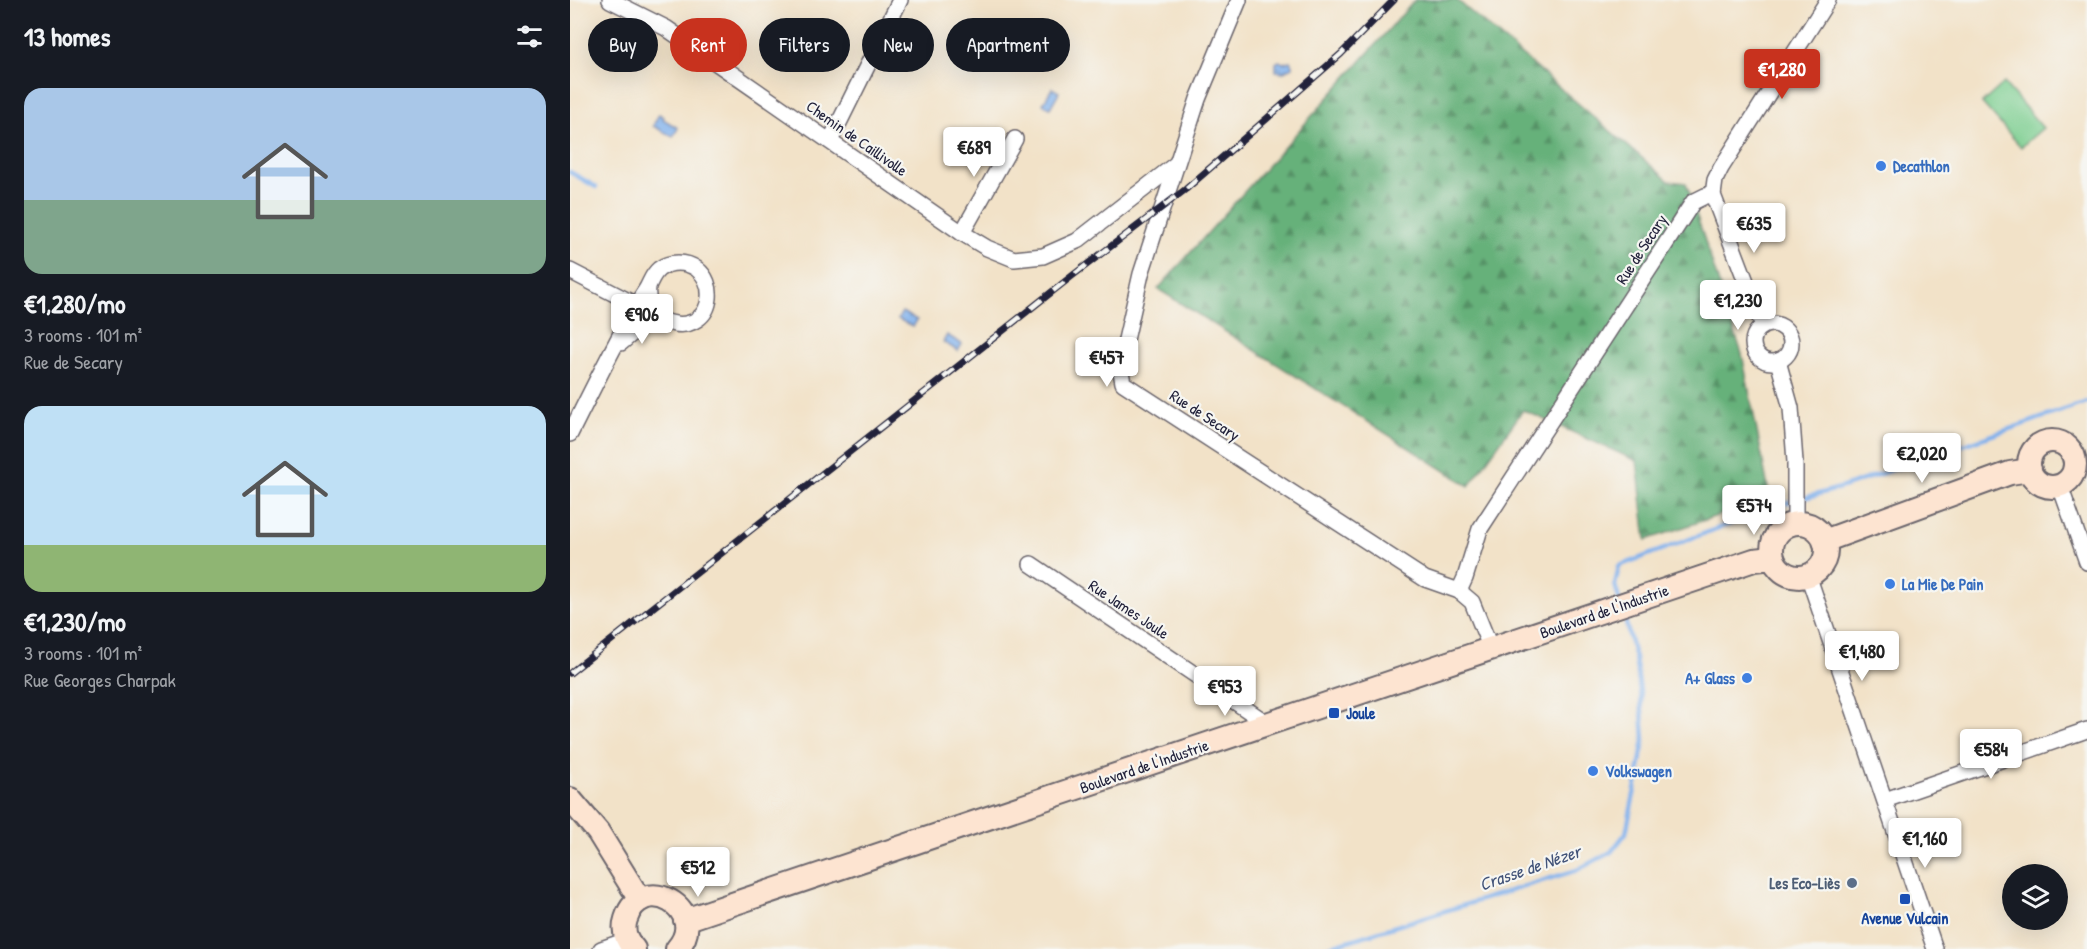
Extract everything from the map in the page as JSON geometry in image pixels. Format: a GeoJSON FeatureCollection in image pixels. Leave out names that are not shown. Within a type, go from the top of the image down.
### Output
{"type":"FeatureCollection","features":[{"type":"Feature","properties":{"kind":"street","name":"Chemin de Caillivolle"},"geometry":{"type":"LineString","coordinates":[[610,0],[666,28],[962,233],[987,248],[1014,259],[1043,256],[1077,241],[1176,164]]}},
{"type":"Feature","properties":{"kind":"street"},"geometry":{"type":"LineString","coordinates":[[830,141],[900,0]]}},
{"type":"Feature","properties":{"kind":"street"},"geometry":{"type":"LineString","coordinates":[[1763,326],[1713,195],[1715,180],[1828,0]]}},
{"type":"Feature","properties":{"kind":"street","name":"Rue de Secary"},"geometry":{"type":"LineString","coordinates":[[1237,1],[1198,99],[1141,273],[1120,366],[1123,383],[1425,579],[1459,591],[1480,529],[1693,202],[1704,196],[1713,195]]}},
{"type":"Feature","properties":{"kind":"street"},"geometry":{"type":"LineString","coordinates":[[962,233],[1015,139]]}},
{"type":"Feature","properties":{"kind":"street"},"geometry":{"type":"LineString","coordinates":[[570,434],[612,351],[636,305],[651,279],[661,268],[676,263],[691,265],[703,275],[707,282],[709,299],[707,307],[696,320],[679,325],[663,321],[642,325],[612,351]]}},
{"type":"Feature","properties":{"kind":"street"},"geometry":{"type":"LineString","coordinates":[[570,271],[636,305]]}},
{"type":"Feature","properties":{"kind":"street"},"geometry":{"type":"LineString","coordinates":[[648,287],[647,295],[652,310],[663,321]]}},
{"type":"Feature","properties":{"kind":"street"},"geometry":{"type":"LineString","coordinates":[[1774,324],[1788,334],[1791,344],[1783,359],[1772,362],[1760,358],[1753,348],[1754,335],[1763,326],[1774,324]]}},
{"type":"Feature","properties":{"kind":"street"},"geometry":{"type":"LineString","coordinates":[[1778,361],[1791,408],[1795,507],[1802,523],[1816,529],[1824,541],[1825,558],[1821,565],[1808,575],[1799,577],[1783,572],[1773,558],[1772,549],[1778,532],[1786,526],[1795,507]]}},
{"type":"Feature","properties":{"kind":"street"},"geometry":{"type":"LineString","coordinates":[[2050,441],[2065,445],[2081,456],[2074,472],[2066,483],[2060,486],[2045,486],[2038,483],[2030,470],[2029,462],[2036,448],[2050,441]]}},
{"type":"Feature","properties":{"kind":"street"},"geometry":{"type":"LineString","coordinates":[[1824,541],[2010,473],[2030,470]]}},
{"type":"Feature","properties":{"kind":"street"},"geometry":{"type":"LineString","coordinates":[[2060,486],[2087,562]]}},
{"type":"Feature","properties":{"kind":"street","name":"Boulevard de l'Industrie"},"geometry":{"type":"LineString","coordinates":[[686,920],[1754,561],[1773,558]]}},
{"type":"Feature","properties":{"kind":"street","name":"Rue James Joule"},"geometry":{"type":"LineString","coordinates":[[1031,564],[1268,724]]}},
{"type":"Feature","properties":{"kind":"street"},"geometry":{"type":"LineString","coordinates":[[1808,575],[1935,949]]}},
{"type":"Feature","properties":{"kind":"street"},"geometry":{"type":"LineString","coordinates":[[1459,591],[1472,602],[1491,649]]}},
{"type":"Feature","properties":{"kind":"street"},"geometry":{"type":"LineString","coordinates":[[1885,800],[2087,730]]}},
{"type":"Feature","properties":{"kind":"street"},"geometry":{"type":"LineString","coordinates":[[570,799],[598,832],[640,900]]}},
{"type":"Feature","properties":{"kind":"street"},"geometry":{"type":"LineString","coordinates":[[601,949],[630,945],[624,926],[629,910],[640,900],[662,897],[674,903],[686,920],[686,935],[677,949]]}},
{"type":"Feature","properties":{"kind":"green space"},"geometry":{"type":"Polygon","coordinates":[[[1415,0],[1457,0],[1669,181],[1686,183],[1742,354],[1770,498],[1646,540],[1637,461],[1523,410],[1469,486],[1158,289],[1415,0]]]}},
{"type":"Feature","properties":{"kind":"green space"},"geometry":{"type":"Polygon","coordinates":[[[2004,83],[2043,128],[2021,147],[1982,103],[2004,83]]]}},
{"type":"Feature","properties":{"kind":"water"},"geometry":{"type":"Polygon","coordinates":[[[1279,61],[1283,63],[1290,61],[1293,67],[1284,72],[1276,71],[1276,63],[1279,61]]]}},
{"type":"Feature","properties":{"kind":"water"},"geometry":{"type":"Polygon","coordinates":[[[1052,88],[1059,92],[1050,108],[1043,104],[1052,88]]]}},
{"type":"Feature","properties":{"kind":"water"},"geometry":{"type":"Polygon","coordinates":[[[659,114],[678,128],[673,137],[653,126],[659,114]]]}},
{"type":"Feature","properties":{"kind":"water"},"geometry":{"type":"Polygon","coordinates":[[[902,312],[917,320],[913,327],[898,319],[902,312]]]}},
{"type":"Feature","properties":{"kind":"water"},"geometry":{"type":"Polygon","coordinates":[[[947,335],[962,344],[958,351],[943,342],[947,335]]]}},
{"type":"Feature","properties":{"kind":"waterway"},"geometry":{"type":"LineString","coordinates":[[570,172],[596,187]]}},
{"type":"Feature","properties":{"kind":"waterway","name":"Crasse de Nézer"},"geometry":{"type":"LineString","coordinates":[[1619,599],[1615,585],[1619,566],[1779,505],[1840,488],[2087,402]]}},
{"type":"Feature","properties":{"kind":"waterway","name":"Crasse de Nézer"},"geometry":{"type":"LineString","coordinates":[[1322,949],[1577,870],[1611,852],[1626,833],[1644,740],[1635,658],[1623,612]]}},
{"type":"Feature","properties":{"kind":"railway"},"geometry":{"type":"LineString","coordinates":[[570,673],[1072,276],[1186,189],[1341,54],[1394,0]]}},
{"type":"Feature","properties":{"kind":"place","name":"Decathlon"},"geometry":{"type":"Point","coordinates":[1881,166]}},
{"type":"Feature","properties":{"kind":"place","name":"La Mie De Pain"},"geometry":{"type":"Point","coordinates":[1890,584]}},
{"type":"Feature","properties":{"kind":"place","name":"A+ Glass"},"geometry":{"type":"Point","coordinates":[1747,678]}},
{"type":"Feature","properties":{"kind":"place","name":"Joule"},"geometry":{"type":"Point","coordinates":[1334,713]}},
{"type":"Feature","properties":{"kind":"place","name":"Volkswagen"},"geometry":{"type":"Point","coordinates":[1593,771]}},
{"type":"Feature","properties":{"kind":"place","name":"Les Eco-Liès"},"geometry":{"type":"Point","coordinates":[1852,883]}},
{"type":"Feature","properties":{"kind":"place","name":"Avenue Vulcain"},"geometry":{"type":"Point","coordinates":[1905,899]}}]}
